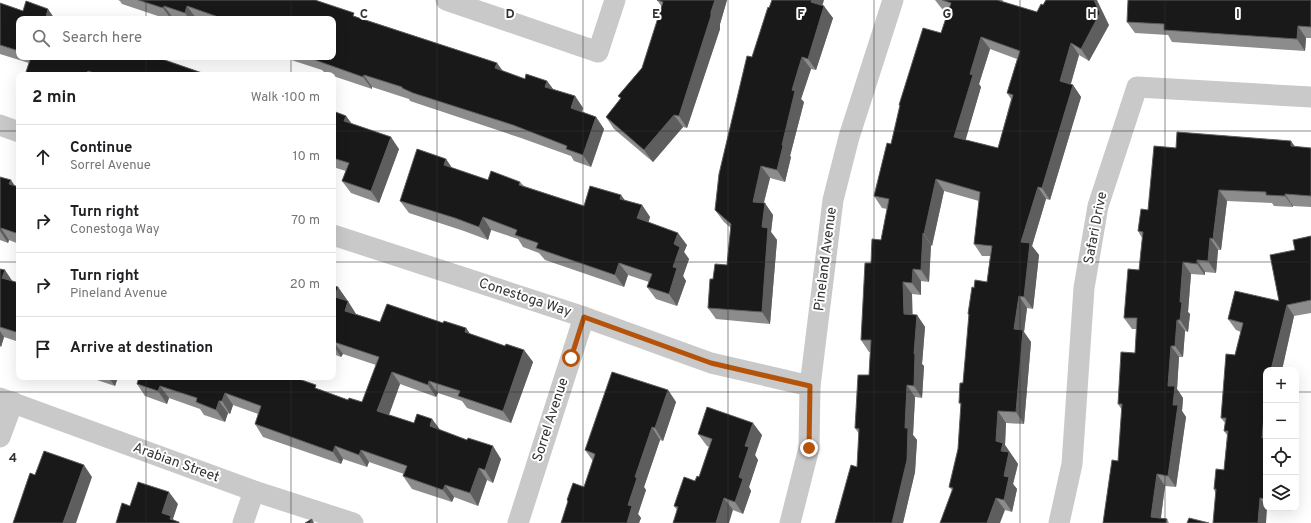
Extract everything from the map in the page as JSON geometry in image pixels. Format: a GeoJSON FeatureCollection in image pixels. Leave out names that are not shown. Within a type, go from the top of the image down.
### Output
{"type":"FeatureCollection","features":[{"type":"Feature","properties":{"kind":"street"},"geometry":{"type":"LineString","coordinates":[[446,0],[598,52],[615,0]]}},
{"type":"Feature","properties":{"kind":"street","name":"Pineland Avenue"},"geometry":{"type":"LineString","coordinates":[[790,523],[809,448],[810,386],[833,200],[849,137],[893,0]]}},
{"type":"Feature","properties":{"kind":"street","name":"Safari Drive"},"geometry":{"type":"LineString","coordinates":[[1059,523],[1072,464],[1084,288],[1098,206],[1138,87],[1311,97]]}},
{"type":"Feature","properties":{"kind":"street"},"geometry":{"type":"LineString","coordinates":[[0,125],[16,131]]}},
{"type":"Feature","properties":{"kind":"street","name":"Conestoga Way"},"geometry":{"type":"LineString","coordinates":[[336,236],[584,317],[711,363],[810,386]]}},
{"type":"Feature","properties":{"kind":"street","name":"Sorrel Avenue"},"geometry":{"type":"LineString","coordinates":[[518,523],[584,317]]}},
{"type":"Feature","properties":{"kind":"street"},"geometry":{"type":"LineString","coordinates":[[0,437],[6,400]]}},
{"type":"Feature","properties":{"kind":"street","name":"Arabian Street"},"geometry":{"type":"LineString","coordinates":[[6,400],[254,491],[353,523]]}},
{"type":"Feature","properties":{"kind":"street"},"geometry":{"type":"LineString","coordinates":[[243,523],[254,491]]}},
{"type":"Feature","properties":{"kind":"building"},"geometry":{"type":"Polygon","coordinates":[[[138,0],[315,0],[354,13],[353,16],[497,63],[495,68],[525,79],[526,74],[547,81],[545,87],[575,96],[571,108],[596,117],[583,155],[566,149],[567,146],[513,125],[413,93],[402,87],[364,75],[363,77],[315,60],[336,60],[336,16],[215,16],[187,6],[185,13],[164,6],[163,8],[138,0]]]}},
{"type":"Feature","properties":{"kind":"building"},"geometry":{"type":"Polygon","coordinates":[[[657,0],[715,0],[679,116],[674,115],[644,150],[606,117],[621,98],[618,96],[642,68],[663,2],[657,0]]]}},
{"type":"Feature","properties":{"kind":"building"},"geometry":{"type":"Polygon","coordinates":[[[772,0],[812,0],[811,2],[824,6],[808,59],[802,57],[792,90],[795,91],[777,170],[761,166],[753,202],[765,203],[762,227],[768,228],[762,312],[708,308],[710,279],[713,279],[715,264],[727,265],[731,224],[715,210],[719,174],[747,56],[752,57],[768,7],[769,8],[772,0]]]}},
{"type":"Feature","properties":{"kind":"building"},"geometry":{"type":"Polygon","coordinates":[[[942,0],[997,0],[1037,12],[1041,4],[1043,5],[1046,0],[1094,0],[1100,13],[1081,49],[1071,43],[1060,81],[1073,85],[1042,188],[1038,187],[1021,242],[1030,243],[1024,297],[1019,296],[1014,329],[1023,330],[1016,412],[998,411],[996,441],[1003,443],[1001,451],[1009,452],[1004,476],[1009,477],[1004,500],[996,498],[987,523],[940,523],[953,488],[949,487],[958,449],[961,403],[959,403],[960,383],[963,383],[968,314],[972,287],[974,288],[975,280],[987,282],[992,246],[974,244],[980,192],[936,179],[924,234],[923,233],[921,270],[913,269],[912,283],[903,282],[904,314],[917,315],[914,354],[914,386],[907,385],[905,428],[908,428],[907,460],[892,523],[835,523],[851,465],[857,467],[859,429],[855,428],[858,375],[869,375],[871,340],[861,340],[865,263],[871,263],[872,239],[881,240],[889,199],[874,196],[887,143],[891,144],[899,105],[923,28],[941,33],[951,3],[942,0]],[[981,37],[970,74],[973,75],[954,137],[998,148],[1013,95],[1007,93],[1020,51],[981,37]]]}},
{"type":"Feature","properties":{"kind":"building"},"geometry":{"type":"Polygon","coordinates":[[[1128,0],[1311,0],[1311,27],[1298,26],[1297,39],[1164,30],[1164,24],[1127,22],[1128,0]]]}},
{"type":"Feature","properties":{"kind":"building"},"geometry":{"type":"Polygon","coordinates":[[[26,1],[48,9],[46,16],[16,16],[16,50],[0,45],[0,3],[23,11],[26,1]]]}},
{"type":"Feature","properties":{"kind":"building"},"geometry":{"type":"Polygon","coordinates":[[[30,60],[165,60],[199,72],[88,71],[26,72],[30,60]]]}},
{"type":"Feature","properties":{"kind":"building"},"geometry":{"type":"Polygon","coordinates":[[[336,112],[346,116],[344,121],[391,137],[371,191],[342,181],[349,163],[336,159],[336,112]]]}},
{"type":"Feature","properties":{"kind":"building"},"geometry":{"type":"Polygon","coordinates":[[[1177,132],[1291,141],[1291,146],[1311,148],[1311,196],[1285,194],[1285,196],[1266,195],[1266,192],[1219,190],[1213,239],[1210,238],[1208,261],[1197,260],[1197,264],[1183,262],[1180,320],[1177,320],[1175,346],[1171,346],[1168,386],[1175,386],[1173,405],[1178,405],[1168,476],[1157,474],[1151,517],[1167,519],[1166,523],[1103,523],[1112,460],[1118,461],[1122,404],[1118,404],[1121,352],[1135,353],[1137,318],[1124,318],[1128,269],[1139,270],[1143,232],[1138,231],[1141,209],[1148,210],[1154,146],[1176,148],[1177,132]]]}},
{"type":"Feature","properties":{"kind":"building"},"geometry":{"type":"Polygon","coordinates":[[[417,149],[446,159],[444,165],[488,180],[491,171],[520,182],[519,185],[584,206],[590,186],[621,195],[620,199],[642,205],[637,218],[678,233],[674,244],[680,247],[673,267],[677,268],[669,294],[647,287],[652,274],[619,263],[615,275],[536,248],[538,243],[515,235],[517,230],[483,217],[479,227],[400,201],[417,149]]]}},
{"type":"Feature","properties":{"kind":"building"},"geometry":{"type":"Polygon","coordinates":[[[0,177],[11,180],[9,184],[16,186],[16,233],[1,228],[0,230],[0,177]]]}},
{"type":"Feature","properties":{"kind":"building"},"geometry":{"type":"Polygon","coordinates":[[[1311,236],[1311,300],[1287,305],[1272,367],[1263,367],[1263,498],[1260,498],[1258,523],[1213,523],[1216,469],[1224,470],[1228,431],[1224,431],[1226,418],[1221,418],[1226,354],[1235,355],[1243,323],[1228,319],[1235,291],[1279,301],[1270,255],[1295,250],[1293,240],[1311,236]]]}},
{"type":"Feature","properties":{"kind":"building"},"geometry":{"type":"Polygon","coordinates":[[[0,269],[5,270],[2,278],[16,282],[16,332],[0,327],[0,269]]]}},
{"type":"Feature","properties":{"kind":"building"},"geometry":{"type":"Polygon","coordinates":[[[336,297],[348,301],[345,311],[380,322],[387,304],[443,323],[444,321],[466,328],[465,332],[505,346],[506,344],[524,350],[503,411],[458,396],[460,391],[429,381],[428,385],[392,372],[377,411],[414,423],[417,414],[432,419],[430,426],[467,440],[468,438],[493,446],[485,470],[479,468],[470,493],[445,485],[443,490],[403,476],[407,466],[361,450],[359,455],[335,446],[333,452],[255,424],[261,406],[225,393],[222,401],[219,401],[216,410],[196,402],[197,398],[160,386],[158,391],[137,384],[138,380],[302,380],[316,385],[315,388],[348,400],[349,398],[362,402],[379,357],[336,343],[336,297]]]}},
{"type":"Feature","properties":{"kind":"building"},"geometry":{"type":"Polygon","coordinates":[[[612,372],[668,390],[655,428],[652,427],[635,477],[637,478],[628,505],[632,506],[627,523],[561,523],[573,483],[584,487],[595,454],[585,450],[612,372]]]}},
{"type":"Feature","properties":{"kind":"building"},"geometry":{"type":"Polygon","coordinates":[[[707,407],[753,423],[745,446],[749,447],[739,477],[743,479],[735,502],[724,498],[716,523],[673,523],[678,507],[674,506],[684,477],[695,481],[697,476],[699,477],[712,439],[698,434],[707,407]]]}},
{"type":"Feature","properties":{"kind":"building"},"geometry":{"type":"Polygon","coordinates":[[[44,451],[84,465],[63,523],[13,523],[30,473],[35,475],[44,451]]]}},
{"type":"Feature","properties":{"kind":"building"},"geometry":{"type":"Polygon","coordinates":[[[138,482],[169,492],[162,513],[171,516],[170,519],[179,523],[116,523],[122,503],[130,506],[138,482]]]}},
{"type":"Feature","properties":{"kind":"building"},"geometry":{"type":"Polygon","coordinates":[[[1189,518],[1209,523],[1187,523],[1189,518]]]}},
{"type":"Feature","properties":{"kind":"route"},"geometry":{"type":"LineString","coordinates":[[571,358],[584,317],[711,363],[810,386],[809,448]]}}]}
